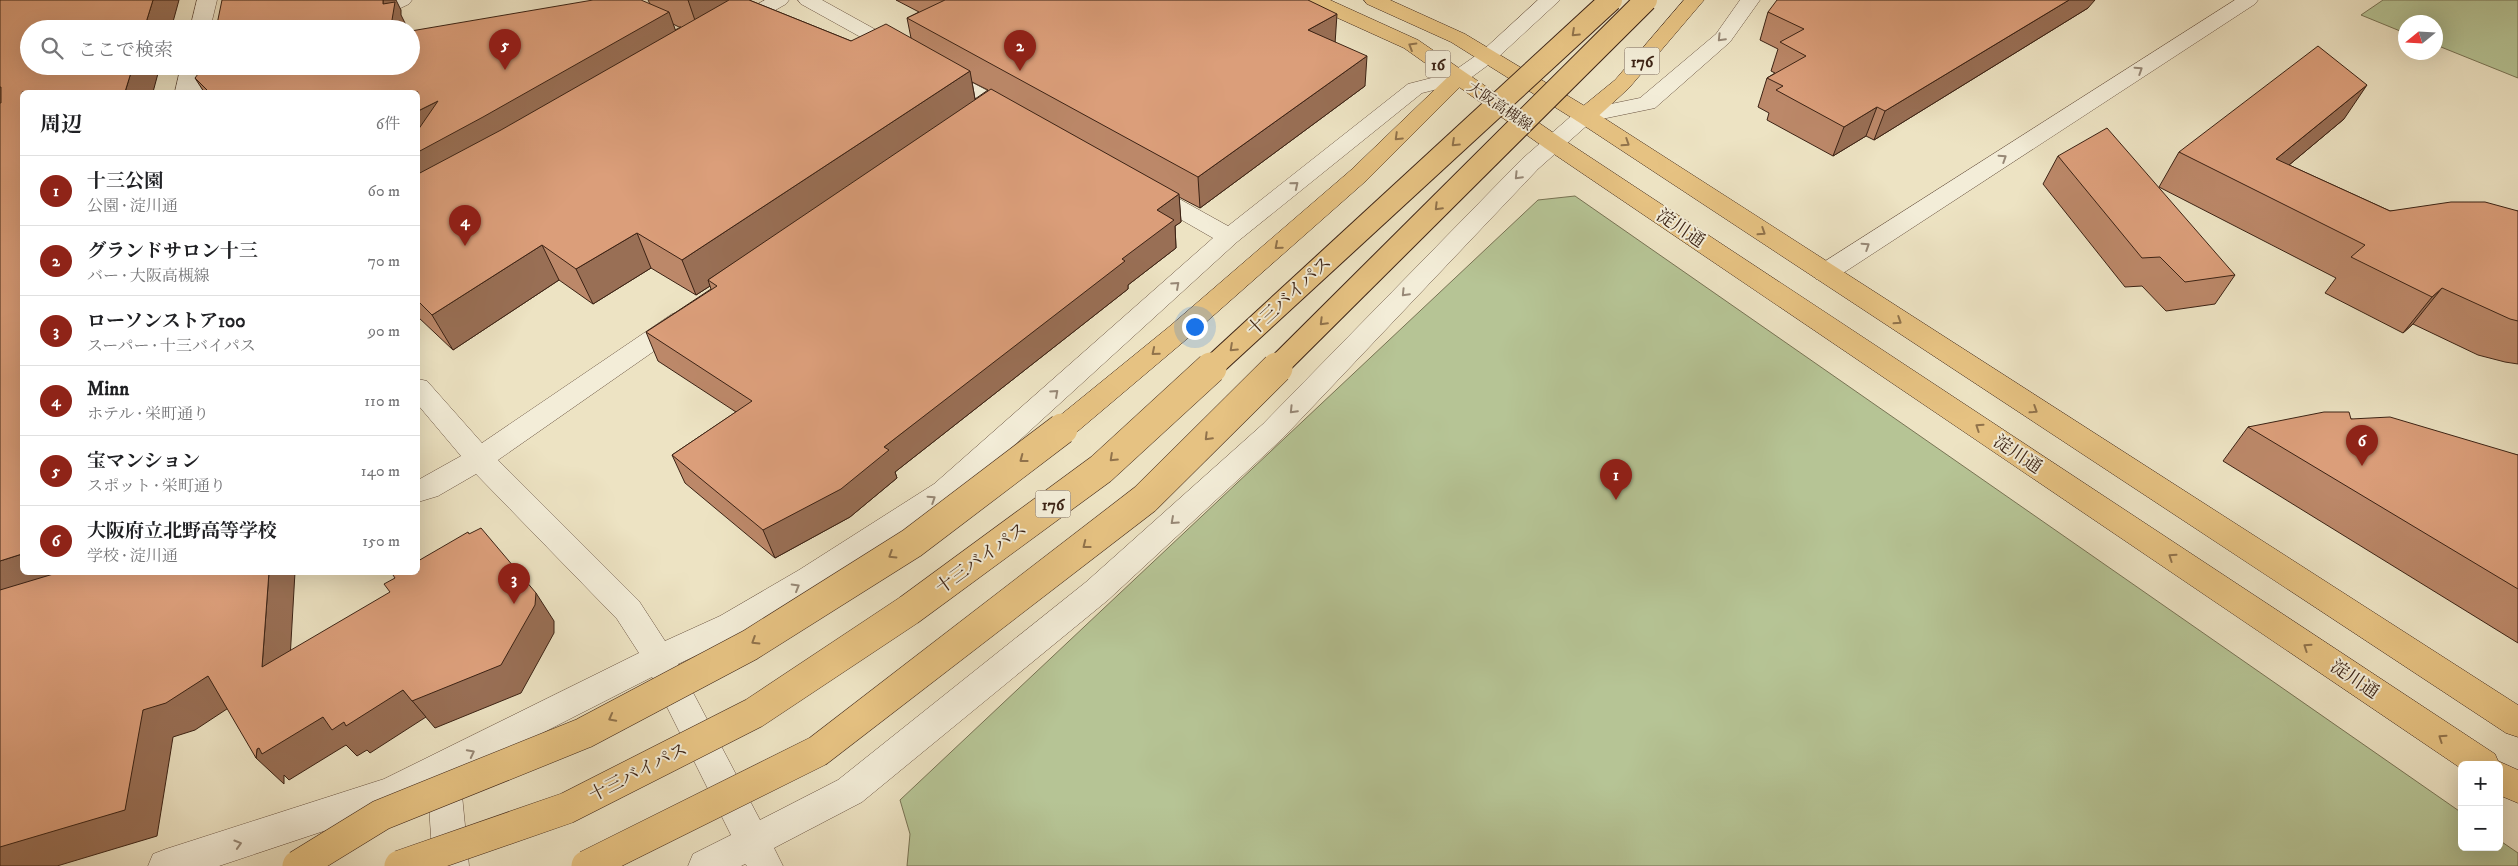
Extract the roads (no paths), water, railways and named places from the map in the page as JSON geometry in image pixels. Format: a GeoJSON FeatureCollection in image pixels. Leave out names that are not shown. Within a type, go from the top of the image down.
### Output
{"type":"FeatureCollection","features":[{"type":"Feature","properties":{"kind":"main road","name":"大阪高槻線"},"geometry":{"type":"LineString","coordinates":[[1314,0],[1411,44],[1554,143]]}},
{"type":"Feature","properties":{"kind":"main road","name":"大阪高槻線"},"geometry":{"type":"LineString","coordinates":[[1374,0],[1437,27],[1585,116]]}},
{"type":"Feature","properties":{"kind":"main road","name":"十三バイパス"},"geometry":{"type":"LineString","coordinates":[[400,866],[567,808],[754,713],[909,610],[1101,469],[1611,0]]}},
{"type":"Feature","properties":{"kind":"main road","name":"176"},"geometry":{"type":"LineString","coordinates":[[587,866],[818,751],[1145,499],[1646,0]]}},
{"type":"Feature","properties":{"kind":"main road","name":"176"},"geometry":{"type":"LineString","coordinates":[[1585,116],[1622,84],[1694,0]]}},
{"type":"Feature","properties":{"kind":"main road"},"geometry":{"type":"LineString","coordinates":[[298,866],[381,815],[584,733],[750,645],[912,543],[1062,429],[1179,332],[1358,175],[1458,78]]}},
{"type":"Feature","properties":{"kind":"main road"},"geometry":{"type":"LineString","coordinates":[[1585,116],[2518,723]]}},
{"type":"Feature","properties":{"kind":"main road","name":"淀川通"},"geometry":{"type":"LineString","coordinates":[[1554,143],[2477,761]]}},
{"type":"Feature","properties":{"kind":"main road"},"geometry":{"type":"LineString","coordinates":[[2503,779],[2518,788]]}},
{"type":"Feature","properties":{"kind":"street"},"geometry":{"type":"LineString","coordinates":[[202,20],[207,0]]}},
{"type":"Feature","properties":{"kind":"street"},"geometry":{"type":"LineString","coordinates":[[360,20],[402,0]]}},
{"type":"Feature","properties":{"kind":"street"},"geometry":{"type":"LineString","coordinates":[[716,36],[779,0]]}},
{"type":"Feature","properties":{"kind":"street"},"geometry":{"type":"LineString","coordinates":[[808,0],[1030,124]]}},
{"type":"Feature","properties":{"kind":"street"},"geometry":{"type":"LineString","coordinates":[[172,865],[393,792],[659,658],[731,624],[810,579],[944,492],[1230,237],[1415,88],[1458,78],[1488,56],[1550,0]]}},
{"type":"Feature","properties":{"kind":"street"},"geometry":{"type":"LineString","coordinates":[[706,866],[759,854],[850,791],[1097,591],[1273,431],[1530,164],[1585,116],[1647,102],[1723,38],[1750,0]]}},
{"type":"Feature","properties":{"kind":"street"},"geometry":{"type":"LineString","coordinates":[[1826,273],[2248,0]]}},
{"type":"Feature","properties":{"kind":"street"},"geometry":{"type":"LineString","coordinates":[[185,90],[189,75]]}},
{"type":"Feature","properties":{"kind":"street"},"geometry":{"type":"LineString","coordinates":[[200,90],[262,75]]}},
{"type":"Feature","properties":{"kind":"street"},"geometry":{"type":"LineString","coordinates":[[213,90],[262,75]]}},
{"type":"Feature","properties":{"kind":"street"},"geometry":{"type":"LineString","coordinates":[[971,121],[996,104]]}},
{"type":"Feature","properties":{"kind":"street"},"geometry":{"type":"LineString","coordinates":[[1126,178],[1230,237]]}},
{"type":"Feature","properties":{"kind":"street"},"geometry":{"type":"LineString","coordinates":[[420,491],[479,459],[701,307]]}},
{"type":"Feature","properties":{"kind":"street"},"geometry":{"type":"LineString","coordinates":[[420,390],[479,459],[628,610],[659,658],[759,854]]}},
{"type":"Feature","properties":{"kind":"street"},"geometry":{"type":"LineString","coordinates":[[443,767],[451,866]]}},
{"type":"Feature","properties":{"kind":"place","name":"宝マンション"},"geometry":{"type":"Point","coordinates":[505,70]}},
{"type":"Feature","properties":{"kind":"place","name":"グランドサロン十三"},"geometry":{"type":"Point","coordinates":[1020,71]}},
{"type":"Feature","properties":{"kind":"place","name":"Minn"},"geometry":{"type":"Point","coordinates":[465,246]}},
{"type":"Feature","properties":{"kind":"place","name":"大阪府立北野高等学校"},"geometry":{"type":"Point","coordinates":[2362,466]}},
{"type":"Feature","properties":{"kind":"place","name":"十三公園"},"geometry":{"type":"Point","coordinates":[1616,500]}},
{"type":"Feature","properties":{"kind":"place","name":"ローソンストア100"},"geometry":{"type":"Point","coordinates":[514,604]}}]}
